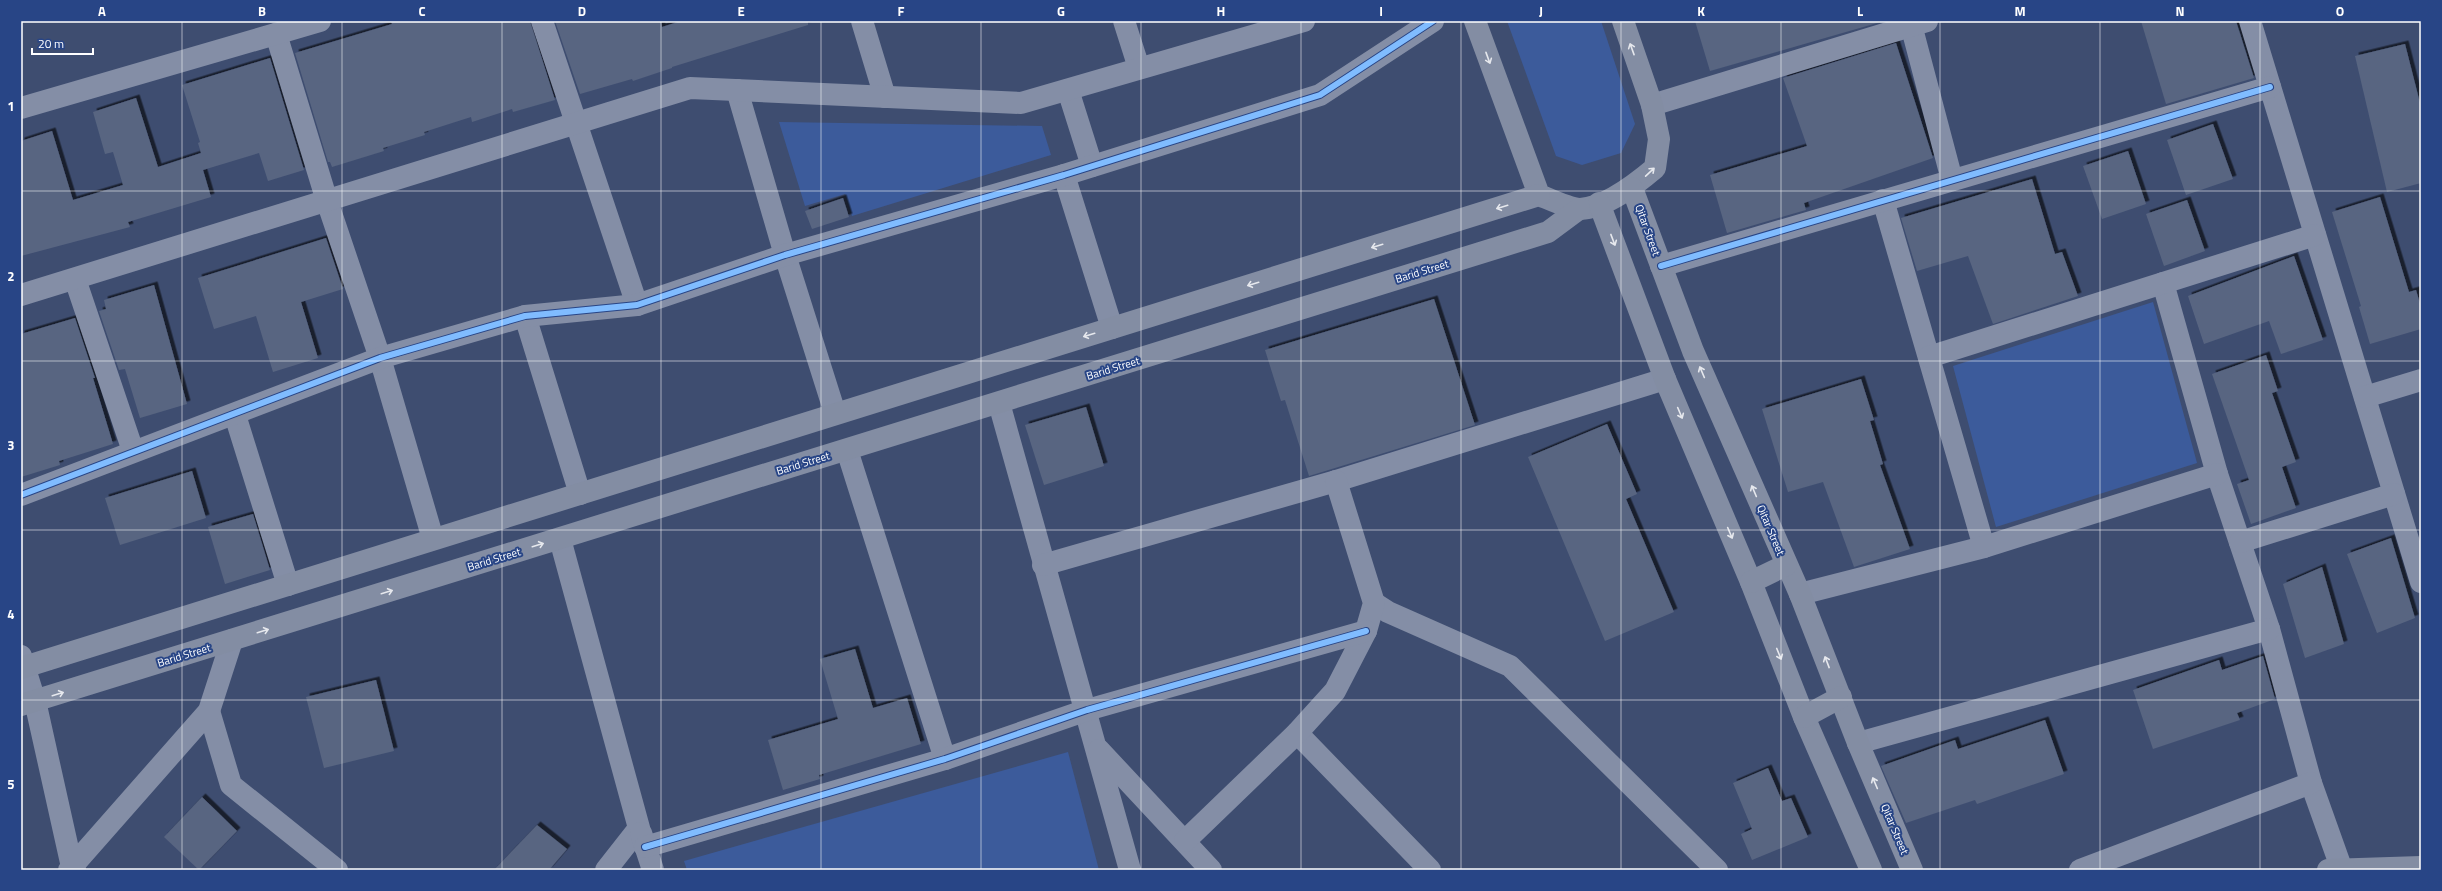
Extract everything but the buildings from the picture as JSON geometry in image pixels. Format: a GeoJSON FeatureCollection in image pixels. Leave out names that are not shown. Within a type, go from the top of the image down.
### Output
{"type":"FeatureCollection","features":[{"type":"Feature","properties":{"kind":"main road"},"geometry":{"type":"LineString","coordinates":[[1475,21],[1539,195]]}},
{"type":"Feature","properties":{"kind":"main road","name":"Barid Street"},"geometry":{"type":"LineString","coordinates":[[28,703],[1548,232],[1589,206],[1632,188],[1655,168],[1659,139],[1652,105],[1623,21]]}},
{"type":"Feature","properties":{"kind":"main road","name":"Qitar Street"},"geometry":{"type":"LineString","coordinates":[[1632,188],[1693,351],[1800,594],[1858,743],[1912,870]]}},
{"type":"Feature","properties":{"kind":"main road"},"geometry":{"type":"LineString","coordinates":[[22,664],[288,585],[835,413],[1539,195],[1589,206],[1666,379],[1751,582],[1804,717],[1871,870]]}},
{"type":"Feature","properties":{"kind":"main road"},"geometry":{"type":"LineString","coordinates":[[1751,582],[1786,565]]}},
{"type":"Feature","properties":{"kind":"main road"},"geometry":{"type":"LineString","coordinates":[[1804,717],[1841,697]]}},
{"type":"Feature","properties":{"kind":"main road"},"geometry":{"type":"LineString","coordinates":[[2328,870],[2421,868]]}},
{"type":"Feature","properties":{"kind":"street"},"geometry":{"type":"LineString","coordinates":[[21,108],[320,21]]}},
{"type":"Feature","properties":{"kind":"street"},"geometry":{"type":"LineString","coordinates":[[542,21],[575,124],[637,305]]}},
{"type":"Feature","properties":{"kind":"street"},"geometry":{"type":"LineString","coordinates":[[862,21],[885,97]]}},
{"type":"Feature","properties":{"kind":"street"},"geometry":{"type":"LineString","coordinates":[[1124,21],[1140,68]]}},
{"type":"Feature","properties":{"kind":"street"},"geometry":{"type":"LineString","coordinates":[[21,295],[690,88],[1021,103],[1304,21]]}},
{"type":"Feature","properties":{"kind":"street"},"geometry":{"type":"LineString","coordinates":[[21,495],[133,451],[235,415],[380,358],[525,316],[637,305],[785,255],[1064,175],[1320,95],[1433,21]]}},
{"type":"Feature","properties":{"kind":"street"},"geometry":{"type":"LineString","coordinates":[[2250,21],[2421,582]]}},
{"type":"Feature","properties":{"kind":"street"},"geometry":{"type":"LineString","coordinates":[[1652,105],[1916,23],[1952,180]]}},
{"type":"Feature","properties":{"kind":"street"},"geometry":{"type":"LineString","coordinates":[[276,34],[327,201],[380,358],[433,539]]}},
{"type":"Feature","properties":{"kind":"street"},"geometry":{"type":"LineString","coordinates":[[1661,266],[2270,87]]}},
{"type":"Feature","properties":{"kind":"street"},"geometry":{"type":"LineString","coordinates":[[737,90],[785,255],[835,413]]}},
{"type":"Feature","properties":{"kind":"street"},"geometry":{"type":"LineString","coordinates":[[1068,90],[1092,166]]}},
{"type":"Feature","properties":{"kind":"street"},"geometry":{"type":"LineString","coordinates":[[1064,175],[1112,328]]}},
{"type":"Feature","properties":{"kind":"street"},"geometry":{"type":"LineString","coordinates":[[1884,200],[1984,547]]}},
{"type":"Feature","properties":{"kind":"street"},"geometry":{"type":"LineString","coordinates":[[1929,356],[2315,234]]}},
{"type":"Feature","properties":{"kind":"street"},"geometry":{"type":"LineString","coordinates":[[75,279],[133,451]]}},
{"type":"Feature","properties":{"kind":"street"},"geometry":{"type":"LineString","coordinates":[[2163,283],[2217,474],[2269,629],[2311,784],[2342,870]]}},
{"type":"Feature","properties":{"kind":"street"},"geometry":{"type":"LineString","coordinates":[[525,316],[580,494]]}},
{"type":"Feature","properties":{"kind":"street"},"geometry":{"type":"LineString","coordinates":[[1043,565],[1336,480],[1666,379]]}},
{"type":"Feature","properties":{"kind":"street"},"geometry":{"type":"LineString","coordinates":[[2364,397],[2421,380]]}},
{"type":"Feature","properties":{"kind":"street"},"geometry":{"type":"LineString","coordinates":[[999,403],[1043,565],[1087,710],[1130,870]]}},
{"type":"Feature","properties":{"kind":"street"},"geometry":{"type":"LineString","coordinates":[[235,415],[288,585]]}},
{"type":"Feature","properties":{"kind":"street"},"geometry":{"type":"LineString","coordinates":[[847,450],[945,759]]}},
{"type":"Feature","properties":{"kind":"street"},"geometry":{"type":"LineString","coordinates":[[1800,594],[1984,547],[2217,474]]}},
{"type":"Feature","properties":{"kind":"street"},"geometry":{"type":"LineString","coordinates":[[1185,841],[1297,733],[1335,691],[1366,630],[1374,603],[1336,480]]}},
{"type":"Feature","properties":{"kind":"street"},"geometry":{"type":"LineString","coordinates":[[2240,542],[2394,494]]}},
{"type":"Feature","properties":{"kind":"street"},"geometry":{"type":"LineString","coordinates":[[560,539],[642,837],[653,870]]}},
{"type":"Feature","properties":{"kind":"street"},"geometry":{"type":"LineString","coordinates":[[1374,603],[1388,612],[1510,666],[1717,870]]}},
{"type":"Feature","properties":{"kind":"street"},"geometry":{"type":"LineString","coordinates":[[1858,743],[2269,629]]}},
{"type":"Feature","properties":{"kind":"street"},"geometry":{"type":"LineString","coordinates":[[606,870],[642,837],[945,759],[1087,710],[1366,630]]}},
{"type":"Feature","properties":{"kind":"street"},"geometry":{"type":"LineString","coordinates":[[69,869],[209,711],[232,640]]}},
{"type":"Feature","properties":{"kind":"street"},"geometry":{"type":"LineString","coordinates":[[22,664],[28,703],[69,869]]}},
{"type":"Feature","properties":{"kind":"street"},"geometry":{"type":"LineString","coordinates":[[209,711],[231,785],[337,870]]}},
{"type":"Feature","properties":{"kind":"street"},"geometry":{"type":"LineString","coordinates":[[1297,733],[1430,870]]}},
{"type":"Feature","properties":{"kind":"street"},"geometry":{"type":"LineString","coordinates":[[1096,748],[1211,870]]}},
{"type":"Feature","properties":{"kind":"street"},"geometry":{"type":"LineString","coordinates":[[2080,870],[2311,784]]}},
{"type":"Feature","properties":{"kind":"shaded area"},"geometry":{"type":"Polygon","coordinates":[[[1507,21],[1601,21],[1635,124],[1621,153],[1582,165],[1556,156],[1507,21]]]}},
{"type":"Feature","properties":{"kind":"shaded area"},"geometry":{"type":"Polygon","coordinates":[[[779,122],[1042,126],[1051,155],[852,216],[845,194],[805,206],[779,122]]]}},
{"type":"Feature","properties":{"kind":"shaded area"},"geometry":{"type":"Polygon","coordinates":[[[2153,302],[2197,463],[1996,527],[1953,366],[2153,302]]]}},
{"type":"Feature","properties":{"kind":"shaded area"},"geometry":{"type":"Polygon","coordinates":[[[1068,752],[1099,870],[687,870],[684,861],[1068,752]]]}},
{"type":"Feature","properties":{"kind":"cycle path"},"geometry":{"type":"LineString","coordinates":[[21,495],[380,358],[525,316],[637,305],[785,255],[1064,175],[1320,95],[1433,21]]}},
{"type":"Feature","properties":{"kind":"cycle path"},"geometry":{"type":"LineString","coordinates":[[1661,266],[2270,87]]}},
{"type":"Feature","properties":{"kind":"cycle path"},"geometry":{"type":"LineString","coordinates":[[645,847],[945,759],[1087,710],[1366,631]]}}]}
